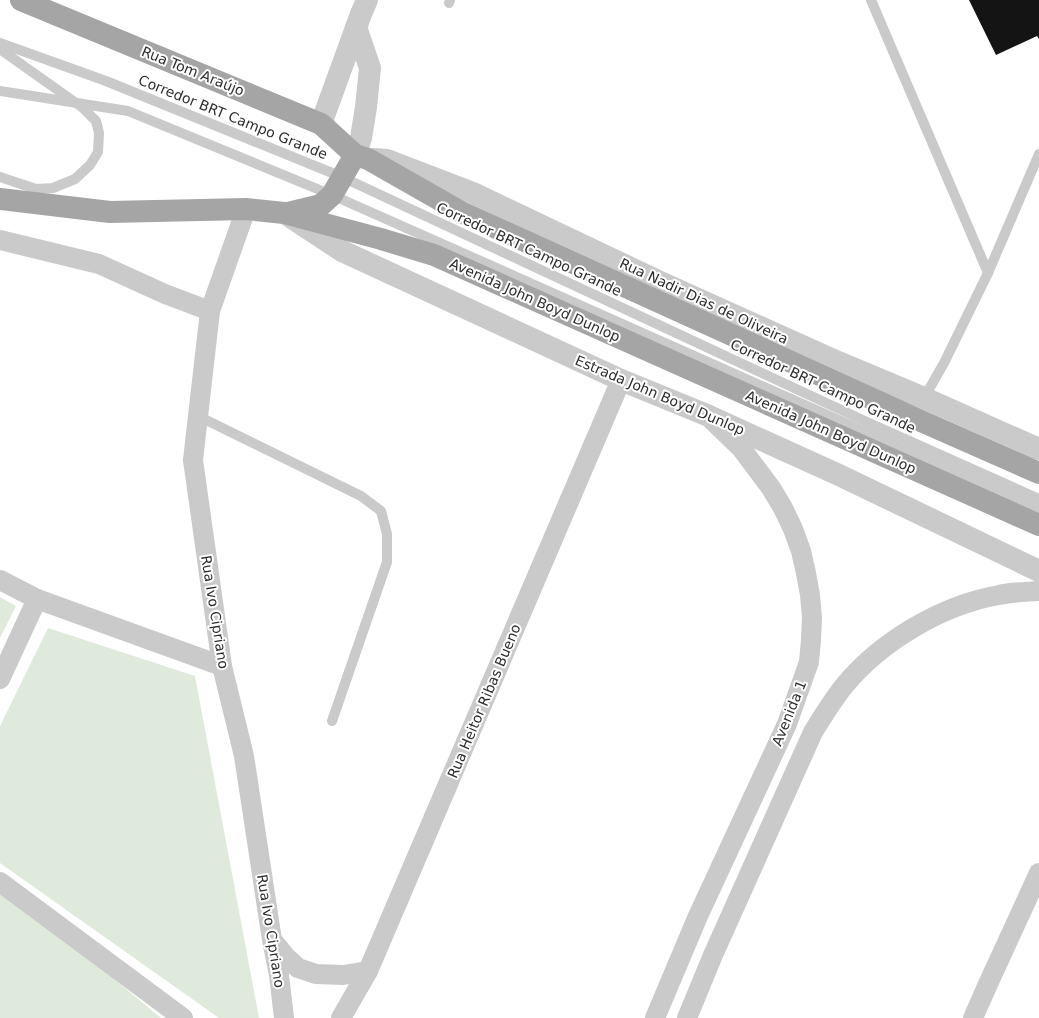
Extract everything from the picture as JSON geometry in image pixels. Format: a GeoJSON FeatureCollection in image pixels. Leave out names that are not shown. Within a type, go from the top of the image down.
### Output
{"type":"FeatureCollection","features":[{"type":"Feature","properties":{"kind":"main road","name":"Rua Tom Araújo"},"geometry":{"type":"LineString","coordinates":[[21,0],[48,5],[321,124],[361,157]]}},
{"type":"Feature","properties":{"kind":"main road"},"geometry":{"type":"LineString","coordinates":[[284,213],[322,205],[332,195],[342,177],[361,157],[461,212],[1039,473]]}},
{"type":"Feature","properties":{"kind":"main road","name":"Avenida John Boyd Dunlop"},"geometry":{"type":"LineString","coordinates":[[0,199],[110,212],[246,209],[284,213],[434,255],[1039,525]]}},
{"type":"Feature","properties":{"kind":"street"},"geometry":{"type":"LineString","coordinates":[[321,124],[367,0]]}},
{"type":"Feature","properties":{"kind":"street"},"geometry":{"type":"LineString","coordinates":[[356,27],[370,68],[361,138],[361,157]]}},
{"type":"Feature","properties":{"kind":"street","name":"Rua Nadir Dias de Oliveira"},"geometry":{"type":"LineString","coordinates":[[361,157],[387,160],[473,193],[667,285],[838,362],[1039,449]]}},
{"type":"Feature","properties":{"kind":"street","name":"Rua Ivo Cipriano"},"geometry":{"type":"LineString","coordinates":[[246,209],[210,311],[193,460],[222,666],[244,756],[272,940],[279,975],[284,1018]]}},
{"type":"Feature","properties":{"kind":"street","name":"Estrada John Boyd Dunlop"},"geometry":{"type":"LineString","coordinates":[[284,213],[342,251],[622,380],[708,416],[839,475],[1039,571]]}},
{"type":"Feature","properties":{"kind":"street"},"geometry":{"type":"LineString","coordinates":[[0,240],[99,264],[166,294],[210,311]]}},
{"type":"Feature","properties":{"kind":"street","name":"Rua Heitor Ribas Bueno"},"geometry":{"type":"LineString","coordinates":[[341,1018],[368,971],[622,380]]}},
{"type":"Feature","properties":{"kind":"street","name":"Avenida 1"},"geometry":{"type":"LineString","coordinates":[[655,1018],[698,916],[787,724],[809,662],[811,640],[812,618],[810,595],[801,551],[793,529],[771,488],[741,448],[708,416]]}},
{"type":"Feature","properties":{"kind":"street"},"geometry":{"type":"LineString","coordinates":[[0,580],[38,599],[222,666]]}},
{"type":"Feature","properties":{"kind":"street","name":"Avenida 1"},"geometry":{"type":"LineString","coordinates":[[687,1018],[713,955],[813,732],[828,708],[845,686],[864,665],[885,646],[909,630],[952,608],[994,596],[1039,591]]}},
{"type":"Feature","properties":{"kind":"street"},"geometry":{"type":"LineString","coordinates":[[0,679],[38,599]]}},
{"type":"Feature","properties":{"kind":"street"},"geometry":{"type":"LineString","coordinates":[[973,1018],[1039,873]]}},
{"type":"Feature","properties":{"kind":"street"},"geometry":{"type":"LineString","coordinates":[[0,882],[183,1018]]}},
{"type":"Feature","properties":{"kind":"street"},"geometry":{"type":"LineString","coordinates":[[272,940],[287,958],[298,968],[316,974],[343,975],[368,971]]}},
{"type":"Feature","properties":{"kind":"lane"},"geometry":{"type":"LineString","coordinates":[[871,0],[988,273]]}},
{"type":"Feature","properties":{"kind":"lane","name":"Corredor BRT Campo Grande"},"geometry":{"type":"LineString","coordinates":[[0,43],[106,81],[342,177],[867,422],[1039,499]]}},
{"type":"Feature","properties":{"kind":"lane","name":"Corredor BRT Campo Grande"},"geometry":{"type":"LineString","coordinates":[[0,49],[83,108],[96,121],[99,133],[98,152],[90,165],[75,179],[53,188],[36,189],[0,177]]}},
{"type":"Feature","properties":{"kind":"lane","name":"Corredor BRT Campo Grande"},"geometry":{"type":"LineString","coordinates":[[0,91],[128,111],[332,195],[1039,509]]}},
{"type":"Feature","properties":{"kind":"lane"},"geometry":{"type":"LineString","coordinates":[[924,398],[944,363],[988,273],[1039,154]]}},
{"type":"Feature","properties":{"kind":"lane"},"geometry":{"type":"LineString","coordinates":[[198,416],[361,496],[381,511],[387,534],[387,562],[332,721]]}},
{"type":"Feature","properties":{"kind":"green space"},"geometry":{"type":"Polygon","coordinates":[[[0,597],[16,606],[0,638],[0,597]]]}},
{"type":"Feature","properties":{"kind":"green space"},"geometry":{"type":"Polygon","coordinates":[[[48,628],[195,676],[259,1018],[219,1018],[0,863],[0,726],[48,628]]]}},
{"type":"Feature","properties":{"kind":"green space"},"geometry":{"type":"Polygon","coordinates":[[[0,884],[161,1018],[0,1018],[0,884]]]}},
{"type":"Feature","properties":{"kind":"building"},"geometry":{"type":"Polygon","coordinates":[[[969,0],[1039,0],[1039,39],[1037,36],[996,55],[969,0]]]}}]}
